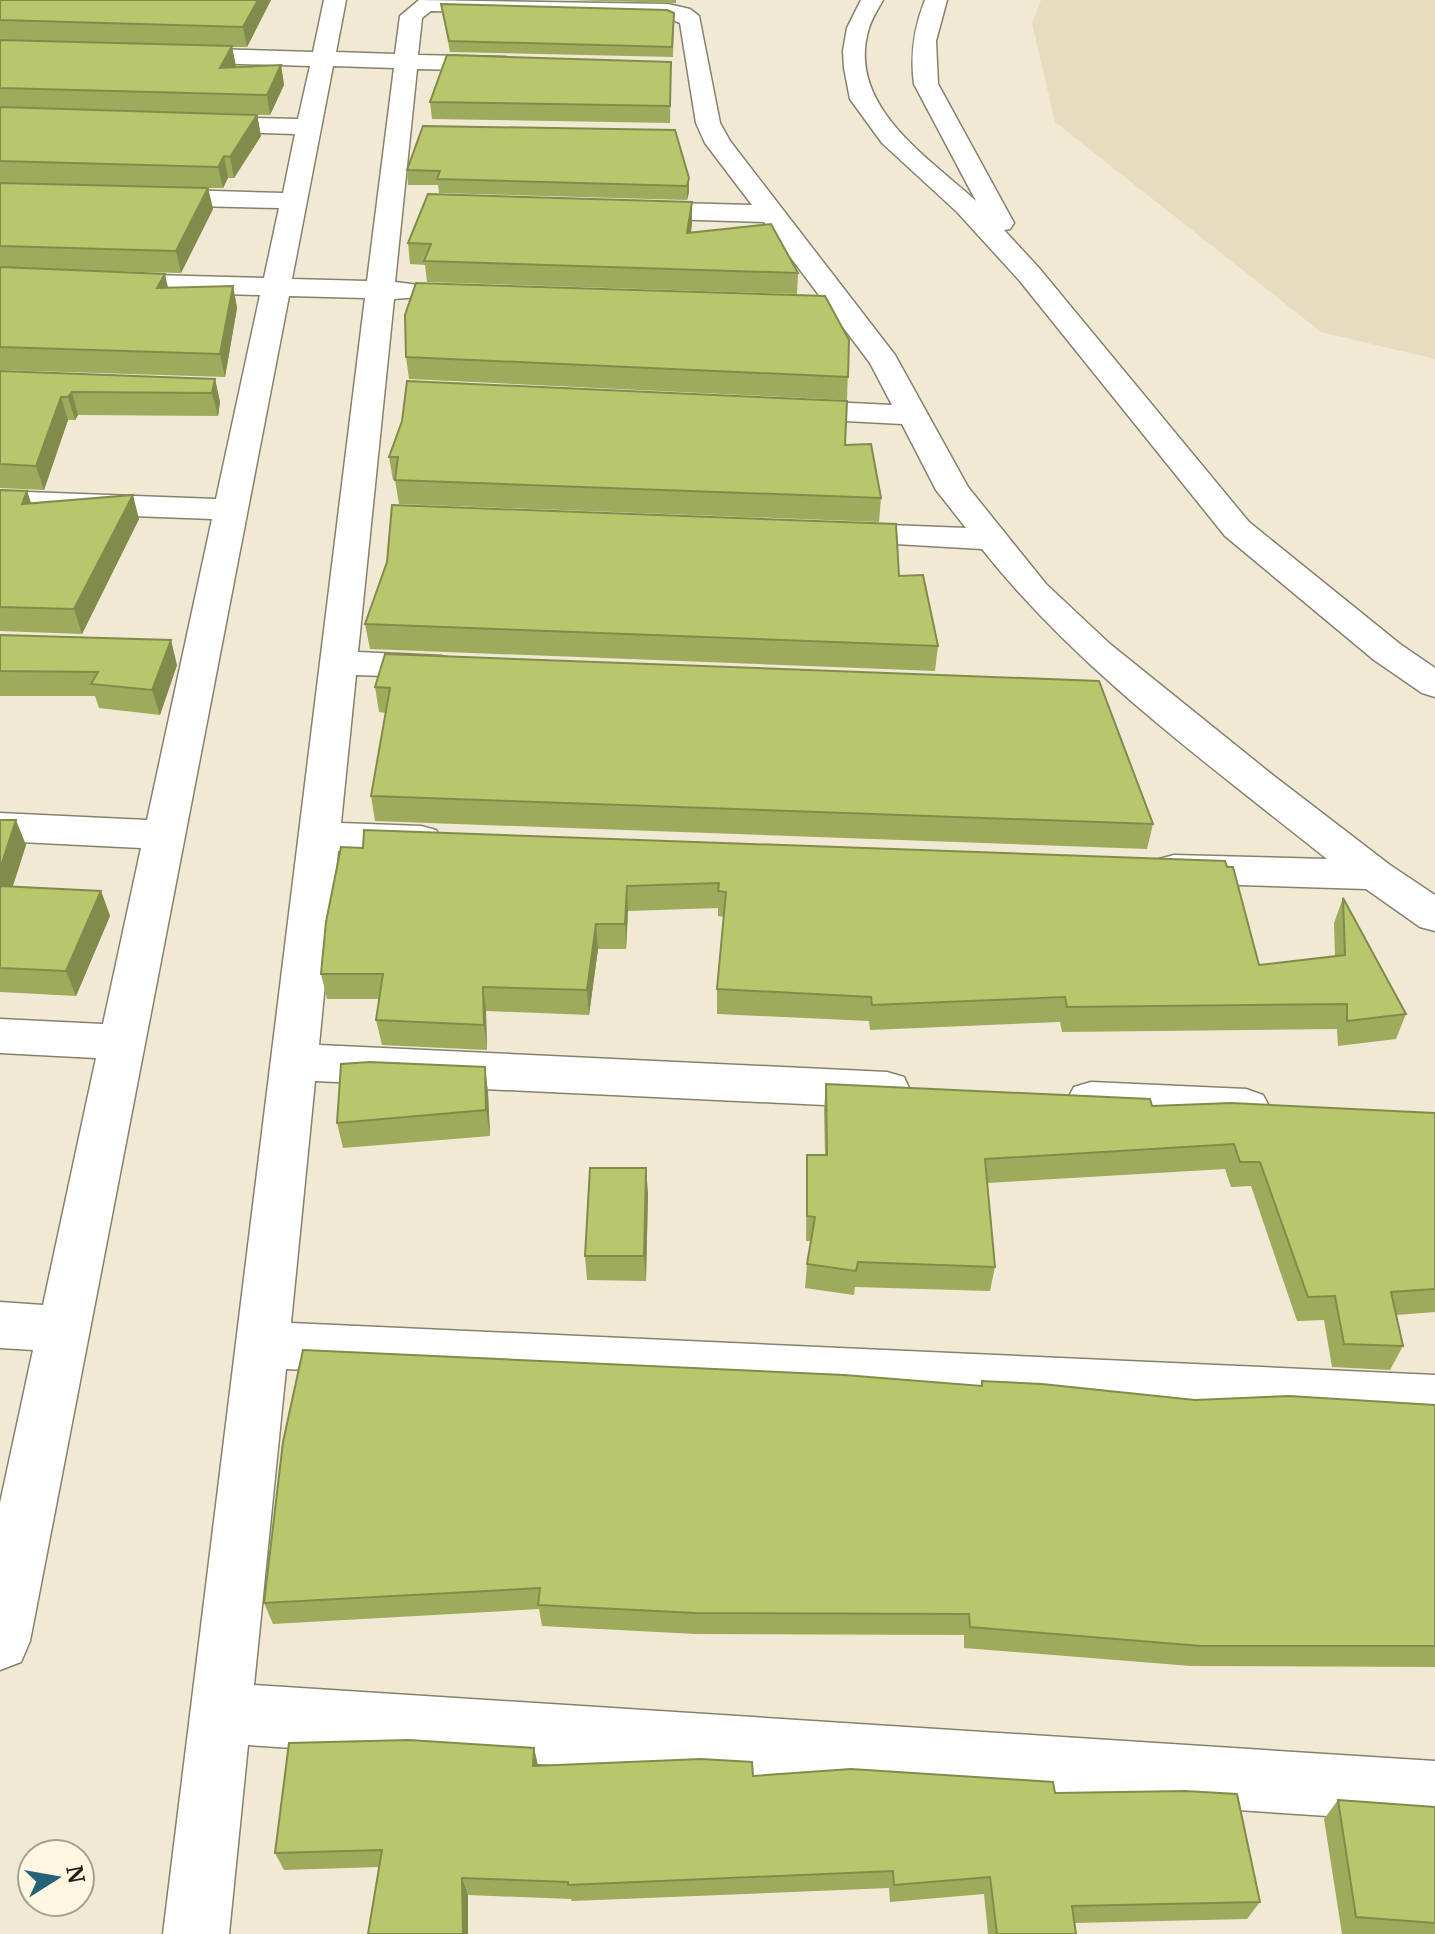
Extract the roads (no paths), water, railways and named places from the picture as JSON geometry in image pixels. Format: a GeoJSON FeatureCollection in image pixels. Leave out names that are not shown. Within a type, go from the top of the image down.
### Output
{"type":"FeatureCollection","features":[{"type":"Feature","properties":{"kind":"street"},"geometry":{"type":"LineString","coordinates":[[0,1641],[166,835],[187,652],[232,510],[241,390],[278,287],[325,58],[335,0],[307,0]]}},
{"type":"Feature","properties":{"kind":"street"},"geometry":{"type":"LineString","coordinates":[[872,0],[858,28],[854,51],[862,99],[891,138],[966,206],[1029,274],[1237,529],[1387,652],[1435,685]]}},
{"type":"Feature","properties":{"kind":"street"},"geometry":{"type":"LineString","coordinates":[[936,0],[924,29],[922,63],[926,84],[1029,274]]}},
{"type":"Feature","properties":{"kind":"street"},"geometry":{"type":"LineString","coordinates":[[196,1934],[340,663],[372,516],[387,391],[382,290],[407,203],[411,16],[425,5],[438,4],[668,11],[682,14],[691,21],[686,69],[713,134],[884,361],[953,490],[990,539],[1044,601],[1097,652],[1375,875],[1435,916]]}},
{"type":"Feature","properties":{"kind":"street"},"geometry":{"type":"LineString","coordinates":[[155,54],[531,64]]}},
{"type":"Feature","properties":{"kind":"street"},"geometry":{"type":"LineString","coordinates":[[171,123],[311,127]]}},
{"type":"Feature","properties":{"kind":"street"},"geometry":{"type":"LineString","coordinates":[[682,133],[713,134]]}},
{"type":"Feature","properties":{"kind":"street"},"geometry":{"type":"LineString","coordinates":[[124,196],[295,201]]}},
{"type":"Feature","properties":{"kind":"street"},"geometry":{"type":"LineString","coordinates":[[613,209],[771,214]]}},
{"type":"Feature","properties":{"kind":"street"},"geometry":{"type":"LineString","coordinates":[[0,279],[430,292]]}},
{"type":"Feature","properties":{"kind":"street"},"geometry":{"type":"LineString","coordinates":[[810,306],[842,307]]}},
{"type":"Feature","properties":{"kind":"street"},"geometry":{"type":"LineString","coordinates":[[753,408],[913,415]]}},
{"type":"Feature","properties":{"kind":"street"},"geometry":{"type":"LineString","coordinates":[[0,501],[232,510]]}},
{"type":"Feature","properties":{"kind":"street"},"geometry":{"type":"LineString","coordinates":[[800,532],[990,539]]}},
{"type":"Feature","properties":{"kind":"street"},"geometry":{"type":"LineString","coordinates":[[340,663],[482,669]]}},
{"type":"Feature","properties":{"kind":"street"},"geometry":{"type":"LineString","coordinates":[[1085,692],[1148,694]]}},
{"type":"Feature","properties":{"kind":"street"},"geometry":{"type":"LineString","coordinates":[[0,827],[166,835]]}},
{"type":"Feature","properties":{"kind":"street"},"geometry":{"type":"LineString","coordinates":[[320,836],[463,842]]}},
{"type":"Feature","properties":{"kind":"street"},"geometry":{"type":"LineString","coordinates":[[1132,867],[1375,875]]}},
{"type":"Feature","properties":{"kind":"street"},"geometry":{"type":"LineString","coordinates":[[0,1036],[123,1042]]}},
{"type":"Feature","properties":{"kind":"street"},"geometry":{"type":"LineString","coordinates":[[294,1062],[928,1092]]}},
{"type":"Feature","properties":{"kind":"street"},"geometry":{"type":"LineString","coordinates":[[1055,1099],[1292,1110]]}},
{"type":"Feature","properties":{"kind":"street"},"geometry":{"type":"LineString","coordinates":[[0,1325],[64,1329]]}},
{"type":"Feature","properties":{"kind":"street"},"geometry":{"type":"LineString","coordinates":[[262,1345],[1435,1399]]}},
{"type":"Feature","properties":{"kind":"street"},"geometry":{"type":"LineString","coordinates":[[221,1713],[1435,1792]]}}]}
